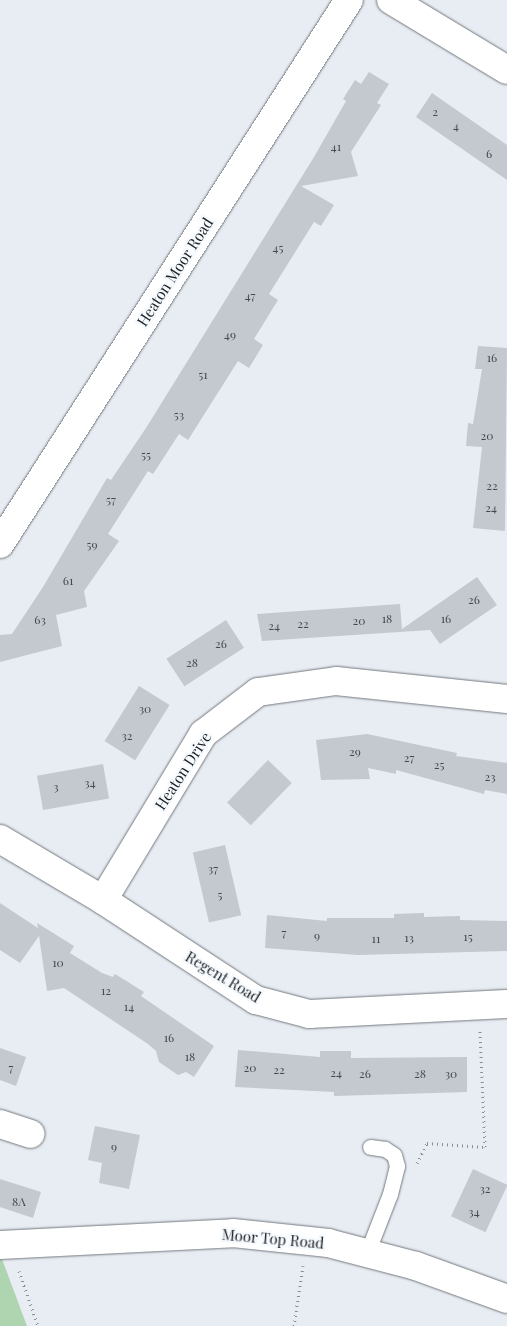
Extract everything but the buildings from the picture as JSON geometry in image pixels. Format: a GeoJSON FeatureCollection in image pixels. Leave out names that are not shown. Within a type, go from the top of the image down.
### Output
{"type":"FeatureCollection","features":[{"type":"Feature","properties":{"kind":"street","name":"Heaton Moor Road"},"geometry":{"type":"LineString","coordinates":[[0,544],[349,0]]}},
{"type":"Feature","properties":{"kind":"street"},"geometry":{"type":"LineString","coordinates":[[391,0],[507,70]]}},
{"type":"Feature","properties":{"kind":"street","name":"Heaton Drive"},"geometry":{"type":"LineString","coordinates":[[103,900],[203,734],[258,692],[336,681],[507,699]]}},
{"type":"Feature","properties":{"kind":"street","name":"Regent Road"},"geometry":{"type":"LineString","coordinates":[[0,838],[103,900],[256,1000],[309,1014],[507,1004]]}},
{"type":"Feature","properties":{"kind":"street"},"geometry":{"type":"LineString","coordinates":[[0,1124],[30,1134]]}},
{"type":"Feature","properties":{"kind":"street","name":"Moor Top Road"},"geometry":{"type":"LineString","coordinates":[[5,1244],[233,1233],[307,1241],[367,1253],[416,1266],[507,1299]]}},
{"type":"Feature","properties":{"kind":"lane"},"geometry":{"type":"LineString","coordinates":[[367,1253],[390,1194],[397,1166],[394,1155],[385,1149],[370,1147]]}},
{"type":"Feature","properties":{"kind":"path"},"geometry":{"type":"LineString","coordinates":[[414,1169],[427,1143],[485,1147],[479,1005]]}},
{"type":"Feature","properties":{"kind":"path"},"geometry":{"type":"LineString","coordinates":[[294,1326],[307,1241]]}},
{"type":"Feature","properties":{"kind":"path"},"geometry":{"type":"LineString","coordinates":[[5,1244],[38,1326]]}},
{"type":"Feature","properties":{"kind":"green space"},"geometry":{"type":"Polygon","coordinates":[[[0,1259],[2,1259],[27,1326],[0,1326],[0,1259]]]}}]}
